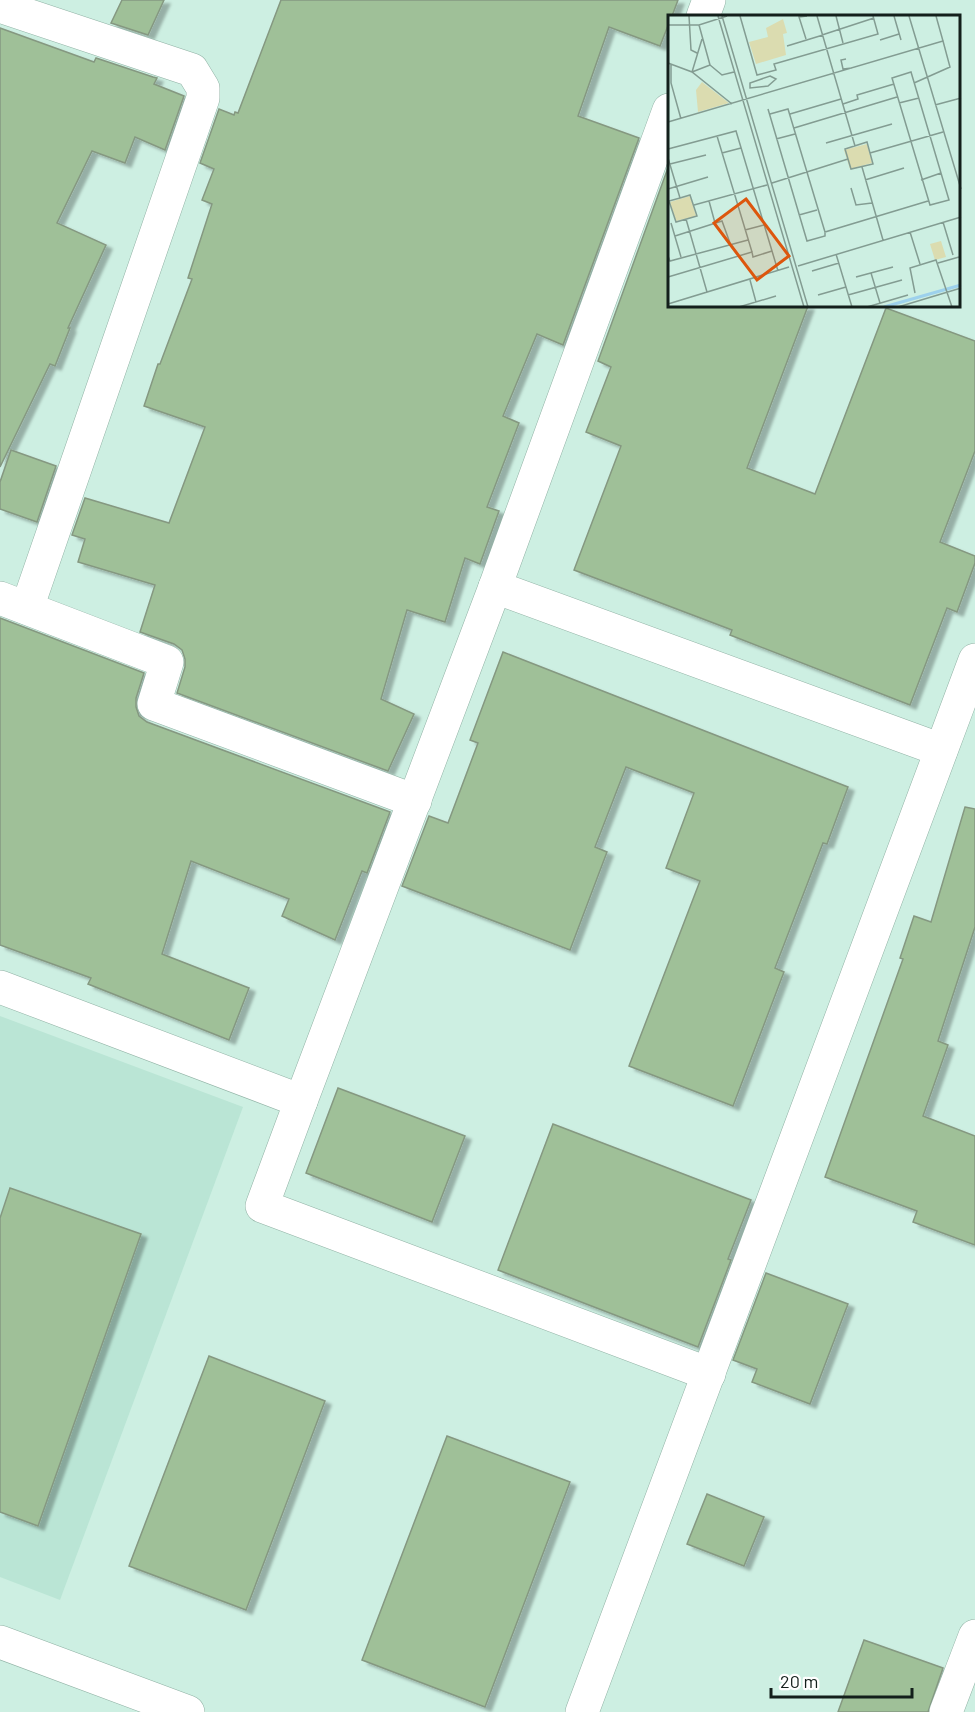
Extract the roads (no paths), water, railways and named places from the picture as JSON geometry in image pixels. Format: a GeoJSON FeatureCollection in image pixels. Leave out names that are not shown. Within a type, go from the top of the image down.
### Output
{"type":"FeatureCollection","features":[{"type":"Feature","properties":{"kind":"street"},"geometry":{"type":"LineString","coordinates":[[703,15],[709,0]]}},
{"type":"Feature","properties":{"kind":"street"},"geometry":{"type":"LineString","coordinates":[[9,5],[192,70],[203,88],[203,98],[13,603],[167,662],[154,704],[415,801]]}},
{"type":"Feature","properties":{"kind":"street"},"geometry":{"type":"LineString","coordinates":[[668,113],[495,587],[262,1206],[709,1374]]}},
{"type":"Feature","properties":{"kind":"street"},"geometry":{"type":"LineString","coordinates":[[495,587],[941,750]]}},
{"type":"Feature","properties":{"kind":"street"},"geometry":{"type":"LineString","coordinates":[[582,1712],[975,660]]}},
{"type":"Feature","properties":{"kind":"street"},"geometry":{"type":"LineString","coordinates":[[0,987],[302,1101]]}},
{"type":"Feature","properties":{"kind":"street"},"geometry":{"type":"LineString","coordinates":[[946,1712],[975,1636]]}},
{"type":"Feature","properties":{"kind":"street"},"geometry":{"type":"LineString","coordinates":[[0,1642],[188,1712]]}}]}
